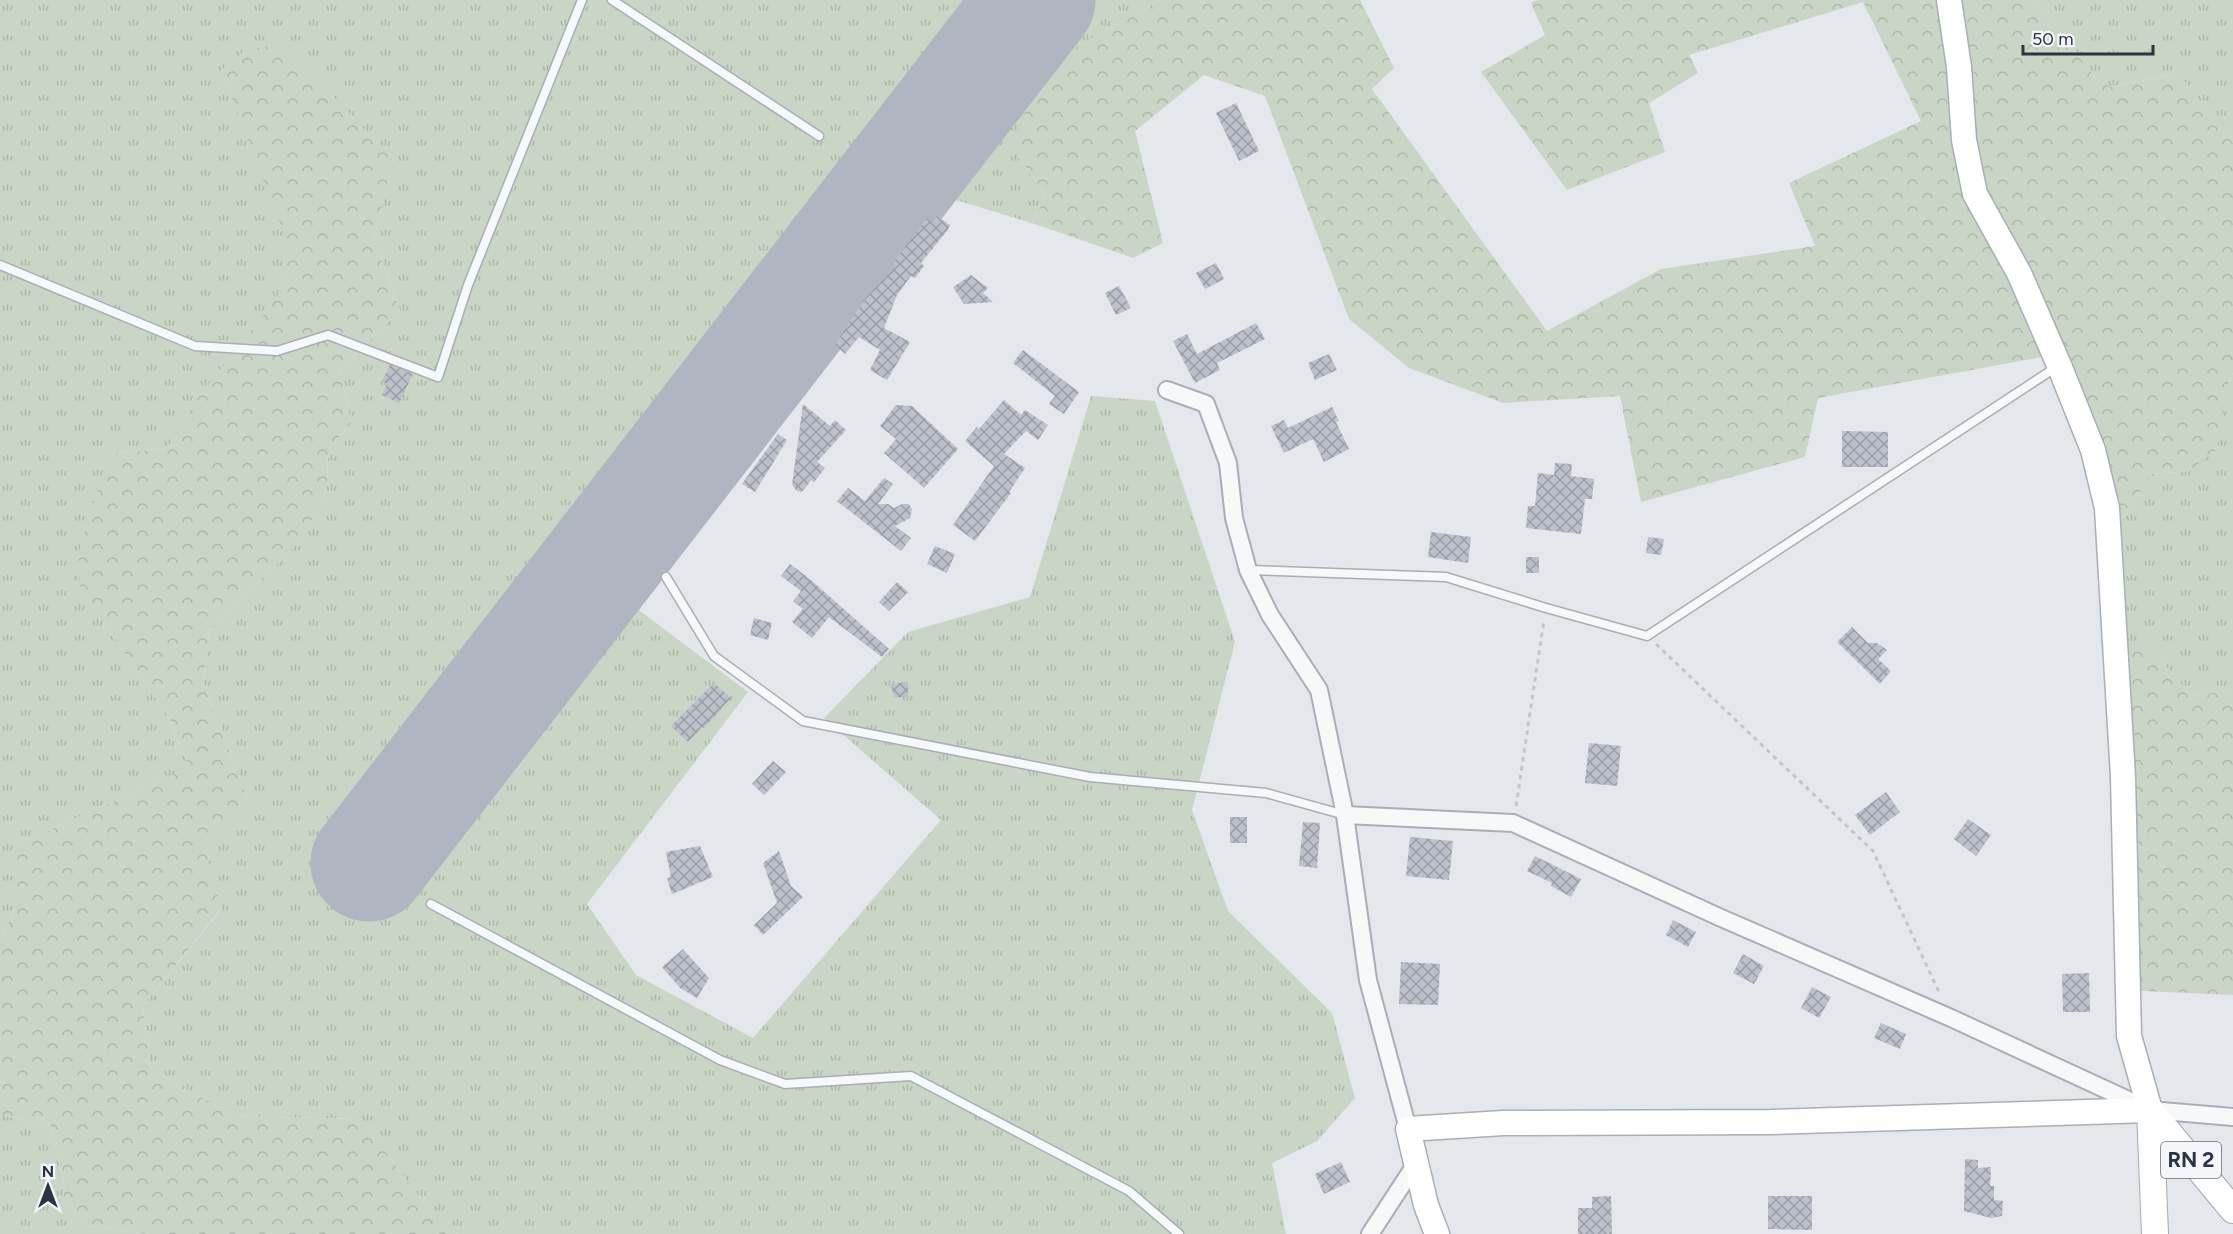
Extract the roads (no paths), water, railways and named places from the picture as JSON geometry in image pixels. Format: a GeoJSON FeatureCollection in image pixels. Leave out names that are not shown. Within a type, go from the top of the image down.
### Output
{"type":"FeatureCollection","features":[{"type":"Feature","properties":{"kind":"main road","name":"RN 2"},"geometry":{"type":"LineString","coordinates":[[2150,1110],[2233,1210]]}},
{"type":"Feature","properties":{"kind":"main road","name":"RN 2"},"geometry":{"type":"LineString","coordinates":[[2150,1110],[2155,1234]]}},
{"type":"Feature","properties":{"kind":"street"},"geometry":{"type":"LineString","coordinates":[[1948,2],[1959,67],[1964,140],[1975,194],[2019,273],[2059,365],[2093,450],[2107,507],[2123,777],[2130,1036],[2150,1110]]}},
{"type":"Feature","properties":{"kind":"street"},"geometry":{"type":"LineString","coordinates":[[1167,390],[1206,404],[1228,463],[1234,518],[1248,570],[1270,615],[1319,690],[1345,815],[1368,980],[1417,1162],[1426,1205],[1437,1234]]}},
{"type":"Feature","properties":{"kind":"street"},"geometry":{"type":"LineString","coordinates":[[1345,815],[1514,823],[1719,917],[1951,1018],[2150,1110]]}},
{"type":"Feature","properties":{"kind":"street"},"geometry":{"type":"LineString","coordinates":[[1408,1129],[1503,1123],[1770,1122],[2150,1110],[2233,1117]]}},
{"type":"Feature","properties":{"kind":"street"},"geometry":{"type":"LineString","coordinates":[[1370,1234],[1417,1162]]}},
{"type":"Feature","properties":{"kind":"lane"},"geometry":{"type":"LineString","coordinates":[[0,265],[195,346],[277,351],[328,335],[438,377],[468,285],[582,0]]}},
{"type":"Feature","properties":{"kind":"lane"},"geometry":{"type":"LineString","coordinates":[[612,0],[819,136]]}},
{"type":"Feature","properties":{"kind":"lane"},"geometry":{"type":"LineString","coordinates":[[1248,570],[1446,577],[1545,608],[1647,636],[2059,365]]}},
{"type":"Feature","properties":{"kind":"lane"},"geometry":{"type":"LineString","coordinates":[[666,578],[714,656],[803,721],[1090,777],[1266,793],[1345,815]]}},
{"type":"Feature","properties":{"kind":"lane"},"geometry":{"type":"LineString","coordinates":[[431,904],[720,1060],[785,1084],[911,1076],[1129,1191],[1179,1234]]}}]}
